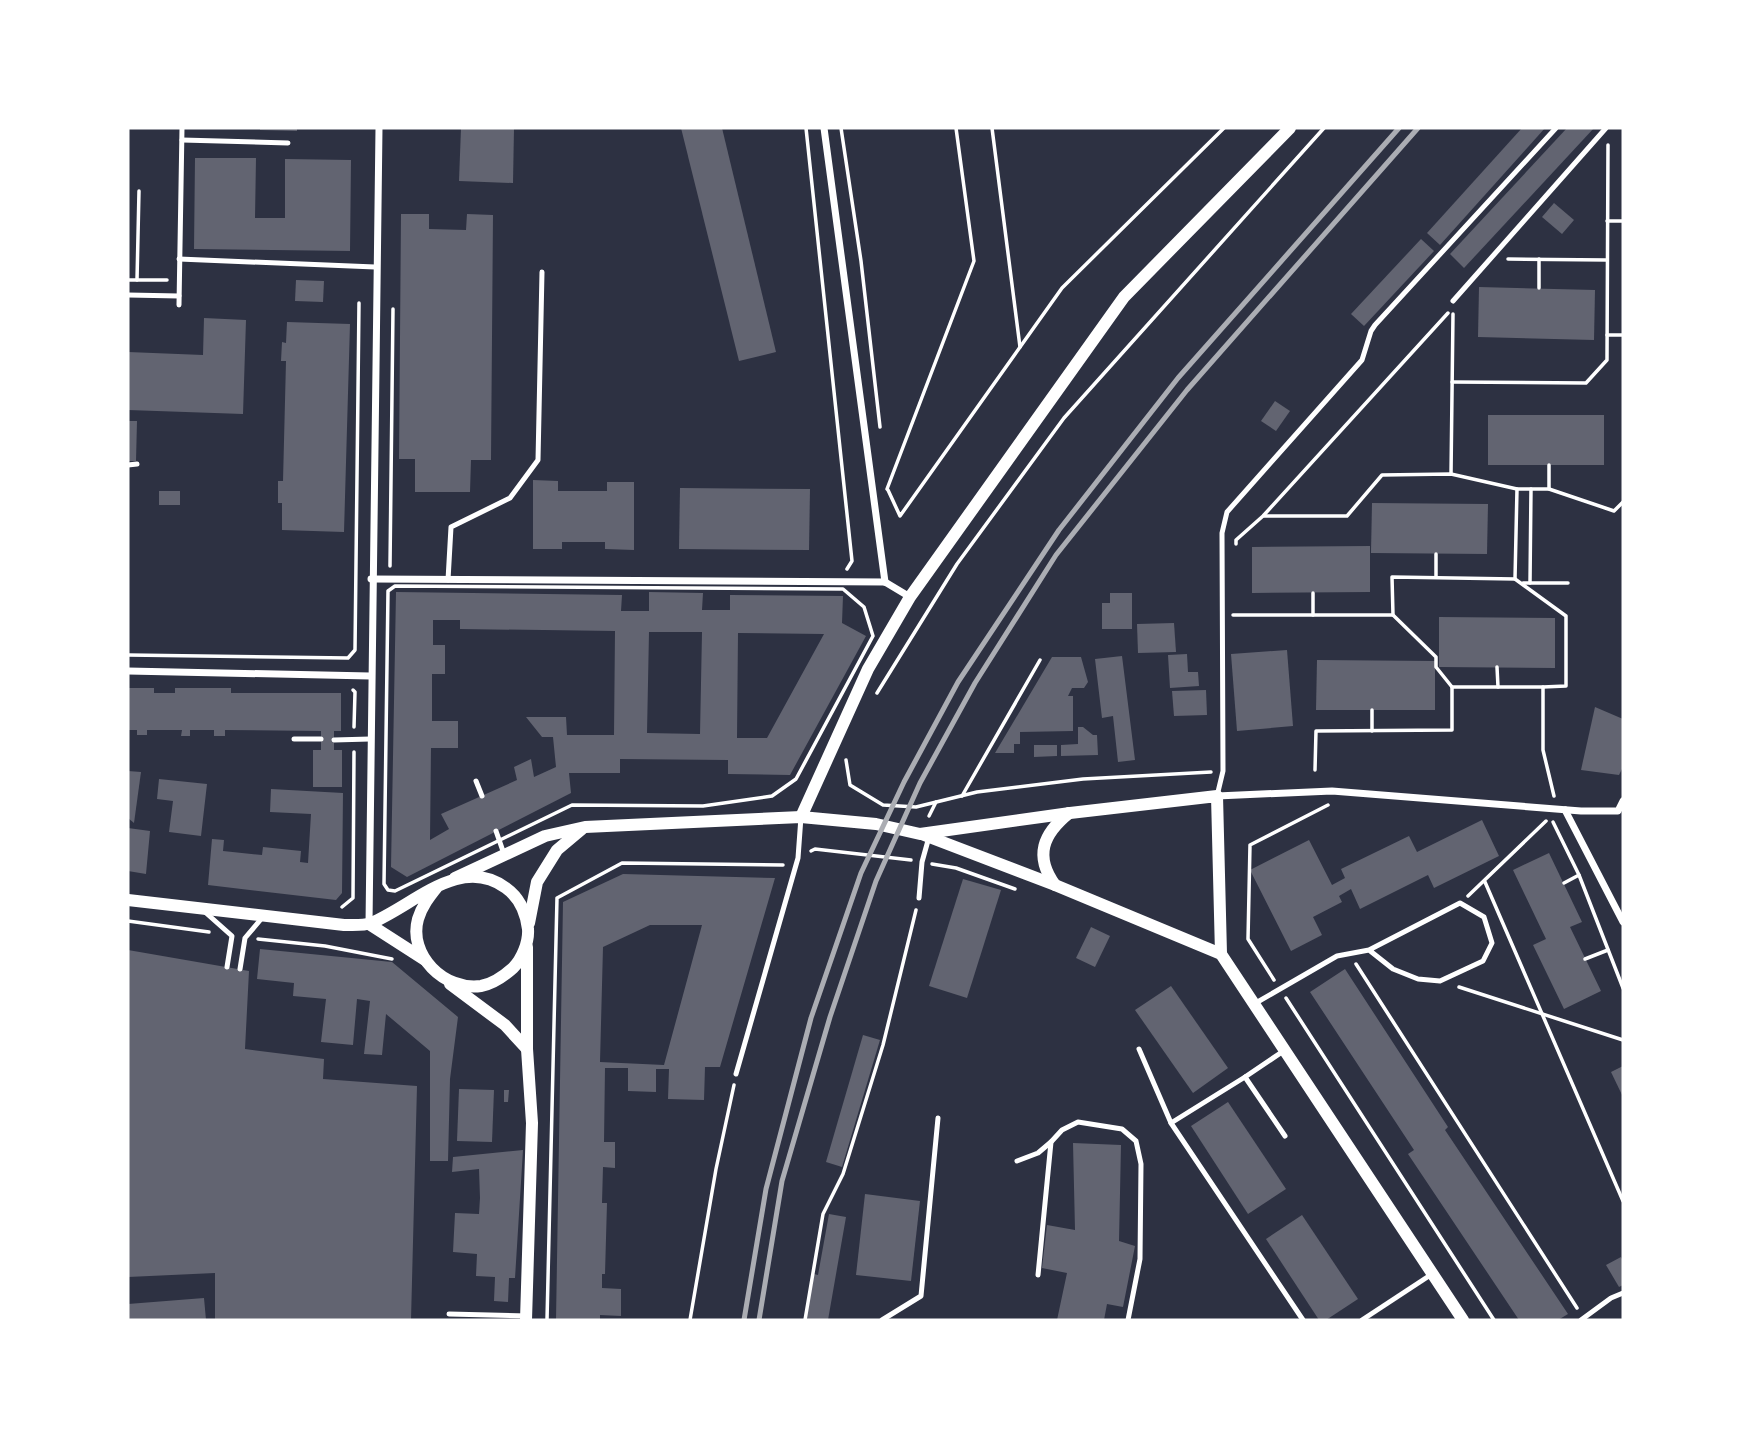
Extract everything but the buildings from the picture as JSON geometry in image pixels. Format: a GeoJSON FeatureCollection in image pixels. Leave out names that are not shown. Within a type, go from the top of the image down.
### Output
{"type":"FeatureCollection","features":[{"type":"Feature","properties":{"kind":"street"},"geometry":{"type":"LineString","coordinates":[[369,924],[371,579],[379,128]]}},
{"type":"Feature","properties":{"kind":"street"},"geometry":{"type":"LineString","coordinates":[[824,128],[885,582]]}},
{"type":"Feature","properties":{"kind":"street"},"geometry":{"type":"LineString","coordinates":[[801,817],[869,669],[911,597],[1124,297],[1290,128]]}},
{"type":"Feature","properties":{"kind":"street"},"geometry":{"type":"LineString","coordinates":[[371,579],[885,582],[911,597]]}},
{"type":"Feature","properties":{"kind":"street"},"geometry":{"type":"LineString","coordinates":[[128,671],[370,676]]}},
{"type":"Feature","properties":{"kind":"street"},"geometry":{"type":"LineString","coordinates":[[925,836],[1070,813],[1217,796],[1332,792],[1565,810],[1618,811],[1623,801]]}},
{"type":"Feature","properties":{"kind":"street"},"geometry":{"type":"LineString","coordinates":[[1217,796],[1221,954],[1462,1320]]}},
{"type":"Feature","properties":{"kind":"street"},"geometry":{"type":"LineString","coordinates":[[1565,810],[1623,922]]}},
{"type":"Feature","properties":{"kind":"street"},"geometry":{"type":"LineString","coordinates":[[1055,885],[1044,863],[1045,843],[1057,822],[1070,813]]}},
{"type":"Feature","properties":{"kind":"street"},"geometry":{"type":"LineString","coordinates":[[128,900],[344,925],[369,924],[504,853],[545,836],[585,827],[801,817],[876,824],[925,836],[1055,885],[1221,954]]}},
{"type":"Feature","properties":{"kind":"street"},"geometry":{"type":"LineString","coordinates":[[439,975],[459,985],[481,986],[501,978],[517,963],[527,937],[537,882],[557,850],[585,827]]}},
{"type":"Feature","properties":{"kind":"street"},"geometry":{"type":"LineString","coordinates":[[455,878],[476,875],[496,880],[513,893],[524,911],[527,937],[527,1049],[532,1123],[526,1318]]}},
{"type":"Feature","properties":{"kind":"street"},"geometry":{"type":"LineString","coordinates":[[425,960],[418,942],[417,921],[425,902],[437,887]]}},
{"type":"Feature","properties":{"kind":"street"},"geometry":{"type":"LineString","coordinates":[[369,924],[425,960],[439,975],[505,1025],[527,1049]]}},
{"type":"Feature","properties":{"kind":"lane"},"geometry":{"type":"LineString","coordinates":[[179,305],[182,128]]}},
{"type":"Feature","properties":{"kind":"lane"},"geometry":{"type":"LineString","coordinates":[[1217,796],[1223,771],[1222,533],[1227,512],[1362,360],[1375,325],[1556,128]]}},
{"type":"Feature","properties":{"kind":"lane"},"geometry":{"type":"LineString","coordinates":[[1453,301],[1606,128]]}},
{"type":"Feature","properties":{"kind":"lane"},"geometry":{"type":"LineString","coordinates":[[182,140],[288,143]]}},
{"type":"Feature","properties":{"kind":"lane"},"geometry":{"type":"LineString","coordinates":[[179,259],[375,267]]}},
{"type":"Feature","properties":{"kind":"lane"},"geometry":{"type":"LineString","coordinates":[[448,580],[451,527],[510,498],[538,460],[542,272]]}},
{"type":"Feature","properties":{"kind":"lane"},"geometry":{"type":"LineString","coordinates":[[128,295],[179,296]]}},
{"type":"Feature","properties":{"kind":"lane"},"geometry":{"type":"LineString","coordinates":[[128,464],[137,464]]}},
{"type":"Feature","properties":{"kind":"lane"},"geometry":{"type":"LineString","coordinates":[[294,739],[321,739]]}},
{"type":"Feature","properties":{"kind":"lane"},"geometry":{"type":"LineString","coordinates":[[334,740],[370,739]]}},
{"type":"Feature","properties":{"kind":"lane"},"geometry":{"type":"LineString","coordinates":[[476,781],[482,796]]}},
{"type":"Feature","properties":{"kind":"lane"},"geometry":{"type":"LineString","coordinates":[[736,1074],[798,858],[801,817]]}},
{"type":"Feature","properties":{"kind":"lane"},"geometry":{"type":"LineString","coordinates":[[496,831],[504,853]]}},
{"type":"Feature","properties":{"kind":"lane"},"geometry":{"type":"LineString","coordinates":[[919,898],[925,836]]}},
{"type":"Feature","properties":{"kind":"lane"},"geometry":{"type":"LineString","coordinates":[[1254,1004],[1338,956],[1369,950],[1460,903],[1484,917],[1492,943],[1483,961],[1440,981],[1418,979],[1393,969],[1369,950]]}},
{"type":"Feature","properties":{"kind":"lane"},"geometry":{"type":"LineString","coordinates":[[201,908],[232,936],[228,967]]}},
{"type":"Feature","properties":{"kind":"lane"},"geometry":{"type":"LineString","coordinates":[[240,969],[245,937],[264,915]]}},
{"type":"Feature","properties":{"kind":"lane"},"geometry":{"type":"LineString","coordinates":[[1139,1049],[1171,1124],[1303,1320]]}},
{"type":"Feature","properties":{"kind":"lane"},"geometry":{"type":"LineString","coordinates":[[1171,1124],[1284,1050]]}},
{"type":"Feature","properties":{"kind":"lane"},"geometry":{"type":"LineString","coordinates":[[1245,1077],[1284,1136]]}},
{"type":"Feature","properties":{"kind":"lane"},"geometry":{"type":"LineString","coordinates":[[882,1320],[921,1296],[938,1118]]}},
{"type":"Feature","properties":{"kind":"lane"},"geometry":{"type":"LineString","coordinates":[[1017,1161],[1038,1153],[1062,1130],[1078,1122],[1122,1129],[1136,1141],[1141,1164],[1140,1259],[1128,1320]]}},
{"type":"Feature","properties":{"kind":"lane"},"geometry":{"type":"LineString","coordinates":[[1038,1275],[1051,1142]]}},
{"type":"Feature","properties":{"kind":"lane"},"geometry":{"type":"LineString","coordinates":[[1362,1320],[1432,1274]]}},
{"type":"Feature","properties":{"kind":"lane"},"geometry":{"type":"LineString","coordinates":[[1583,1319],[1611,1298],[1623,1293]]}},
{"type":"Feature","properties":{"kind":"lane"},"geometry":{"type":"LineString","coordinates":[[449,1314],[526,1318]]}},
{"type":"Feature","properties":{"kind":"path"},"geometry":{"type":"LineString","coordinates":[[806,128],[852,561],[843,574]]}},
{"type":"Feature","properties":{"kind":"path"},"geometry":{"type":"LineString","coordinates":[[841,128],[861,261],[881,435]]}},
{"type":"Feature","properties":{"kind":"path"},"geometry":{"type":"LineString","coordinates":[[887,489],[974,261],[956,128]]}},
{"type":"Feature","properties":{"kind":"path"},"geometry":{"type":"LineString","coordinates":[[992,128],[1020,347]]}},
{"type":"Feature","properties":{"kind":"path"},"geometry":{"type":"LineString","coordinates":[[886,475],[887,489],[900,516],[1062,288],[1224,128]]}},
{"type":"Feature","properties":{"kind":"path"},"geometry":{"type":"LineString","coordinates":[[872,701],[957,564],[1065,418],[1324,128]]}},
{"type":"Feature","properties":{"kind":"path"},"geometry":{"type":"LineString","coordinates":[[1452,382],[1586,383],[1607,360],[1608,138],[1599,147]]}},
{"type":"Feature","properties":{"kind":"path"},"geometry":{"type":"LineString","coordinates":[[137,280],[139,191]]}},
{"type":"Feature","properties":{"kind":"path"},"geometry":{"type":"LineString","coordinates":[[1607,221],[1623,221]]}},
{"type":"Feature","properties":{"kind":"path"},"geometry":{"type":"LineString","coordinates":[[1491,259],[1607,260]]}},
{"type":"Feature","properties":{"kind":"path"},"geometry":{"type":"LineString","coordinates":[[1539,259],[1539,288]]}},
{"type":"Feature","properties":{"kind":"path"},"geometry":{"type":"LineString","coordinates":[[128,280],[179,280]]}},
{"type":"Feature","properties":{"kind":"path"},"geometry":{"type":"LineString","coordinates":[[128,655],[348,658],[355,650],[359,303]]}},
{"type":"Feature","properties":{"kind":"path"},"geometry":{"type":"LineString","coordinates":[[1236,552],[1236,540],[1262,516],[1453,308],[1451,474]]}},
{"type":"Feature","properties":{"kind":"path"},"geometry":{"type":"LineString","coordinates":[[393,309],[390,566],[395,572]]}},
{"type":"Feature","properties":{"kind":"path"},"geometry":{"type":"LineString","coordinates":[[1607,335],[1623,335]]}},
{"type":"Feature","properties":{"kind":"path"},"geometry":{"type":"LineString","coordinates":[[1549,465],[1549,489]]}},
{"type":"Feature","properties":{"kind":"path"},"geometry":{"type":"LineString","coordinates":[[1262,516],[1347,516],[1382,475],[1451,474],[1517,489],[1549,489],[1614,511],[1623,502]]}},
{"type":"Feature","properties":{"kind":"path"},"geometry":{"type":"LineString","coordinates":[[1515,579],[1517,489]]}},
{"type":"Feature","properties":{"kind":"path"},"geometry":{"type":"LineString","coordinates":[[1530,583],[1531,489]]}},
{"type":"Feature","properties":{"kind":"path"},"geometry":{"type":"LineString","coordinates":[[1436,554],[1436,578]]}},
{"type":"Feature","properties":{"kind":"path"},"geometry":{"type":"LineString","coordinates":[[1393,615],[1392,577],[1515,579],[1566,617],[1566,686],[1452,687]]}},
{"type":"Feature","properties":{"kind":"path"},"geometry":{"type":"LineString","coordinates":[[1521,583],[1568,583]]}},
{"type":"Feature","properties":{"kind":"path"},"geometry":{"type":"LineString","coordinates":[[395,586],[843,589],[864,607],[873,636],[796,779],[772,796],[703,806],[572,805],[499,840],[395,891],[388,890],[384,884],[388,592],[395,586]]}},
{"type":"Feature","properties":{"kind":"path"},"geometry":{"type":"LineString","coordinates":[[1313,593],[1313,615]]}},
{"type":"Feature","properties":{"kind":"path"},"geometry":{"type":"LineString","coordinates":[[1235,603],[1235,615]]}},
{"type":"Feature","properties":{"kind":"path"},"geometry":{"type":"LineString","coordinates":[[1228,615],[1393,615],[1437,657],[1437,667],[1452,687],[1452,730],[1316,731],[1315,770]]}},
{"type":"Feature","properties":{"kind":"path"},"geometry":{"type":"LineString","coordinates":[[962,796],[1040,660]]}},
{"type":"Feature","properties":{"kind":"path"},"geometry":{"type":"LineString","coordinates":[[1497,667],[1497,687]]}},
{"type":"Feature","properties":{"kind":"path"},"geometry":{"type":"LineString","coordinates":[[337,906],[344,907],[353,898],[355,692],[348,685]]}},
{"type":"Feature","properties":{"kind":"path"},"geometry":{"type":"LineString","coordinates":[[1543,687],[1543,750],[1555,798]]}},
{"type":"Feature","properties":{"kind":"path"},"geometry":{"type":"LineString","coordinates":[[1372,710],[1372,730]]}},
{"type":"Feature","properties":{"kind":"path"},"geometry":{"type":"LineString","coordinates":[[846,758],[850,785],[883,805],[916,807],[962,796],[1083,779],[1223,771]]}},
{"type":"Feature","properties":{"kind":"path"},"geometry":{"type":"LineString","coordinates":[[1337,801],[1250,845],[1248,939],[1494,1320]]}},
{"type":"Feature","properties":{"kind":"path"},"geometry":{"type":"LineString","coordinates":[[1537,816],[1550,817]]}},
{"type":"Feature","properties":{"kind":"path"},"geometry":{"type":"LineString","coordinates":[[1550,817],[1579,875],[1623,988]]}},
{"type":"Feature","properties":{"kind":"path"},"geometry":{"type":"LineString","coordinates":[[1460,903],[1550,817]]}},
{"type":"Feature","properties":{"kind":"path"},"geometry":{"type":"LineString","coordinates":[[547,1320],[557,898],[622,863],[785,865],[814,849],[956,868],[1019,891]]}},
{"type":"Feature","properties":{"kind":"path"},"geometry":{"type":"LineString","coordinates":[[1564,883],[1579,875]]}},
{"type":"Feature","properties":{"kind":"path"},"geometry":{"type":"LineString","coordinates":[[1485,882],[1623,1201]]}},
{"type":"Feature","properties":{"kind":"path"},"geometry":{"type":"LineString","coordinates":[[805,1320],[823,1214],[843,1174],[883,1045],[919,898]]}},
{"type":"Feature","properties":{"kind":"path"},"geometry":{"type":"LineString","coordinates":[[128,920],[232,936]]}},
{"type":"Feature","properties":{"kind":"path"},"geometry":{"type":"LineString","coordinates":[[245,937],[325,946],[401,960]]}},
{"type":"Feature","properties":{"kind":"path"},"geometry":{"type":"LineString","coordinates":[[1585,959],[1608,950]]}},
{"type":"Feature","properties":{"kind":"path"},"geometry":{"type":"LineString","coordinates":[[1350,954],[1583,1319]]}},
{"type":"Feature","properties":{"kind":"path"},"geometry":{"type":"LineString","coordinates":[[1440,981],[1623,1040]]}},
{"type":"Feature","properties":{"kind":"path"},"geometry":{"type":"LineString","coordinates":[[690,1320],[716,1169],[736,1074]]}},
{"type":"Feature","properties":{"kind":"railway"},"geometry":{"type":"LineString","coordinates":[[744,1320],[766,1189],[811,1018],[861,873],[904,782],[958,682],[1059,530],[1178,378],[1399,128]]}},
{"type":"Feature","properties":{"kind":"railway"},"geometry":{"type":"LineString","coordinates":[[759,1320],[782,1181],[830,1017],[876,881],[920,783],[975,683],[1056,555],[1187,390],[1418,128]]}}]}
